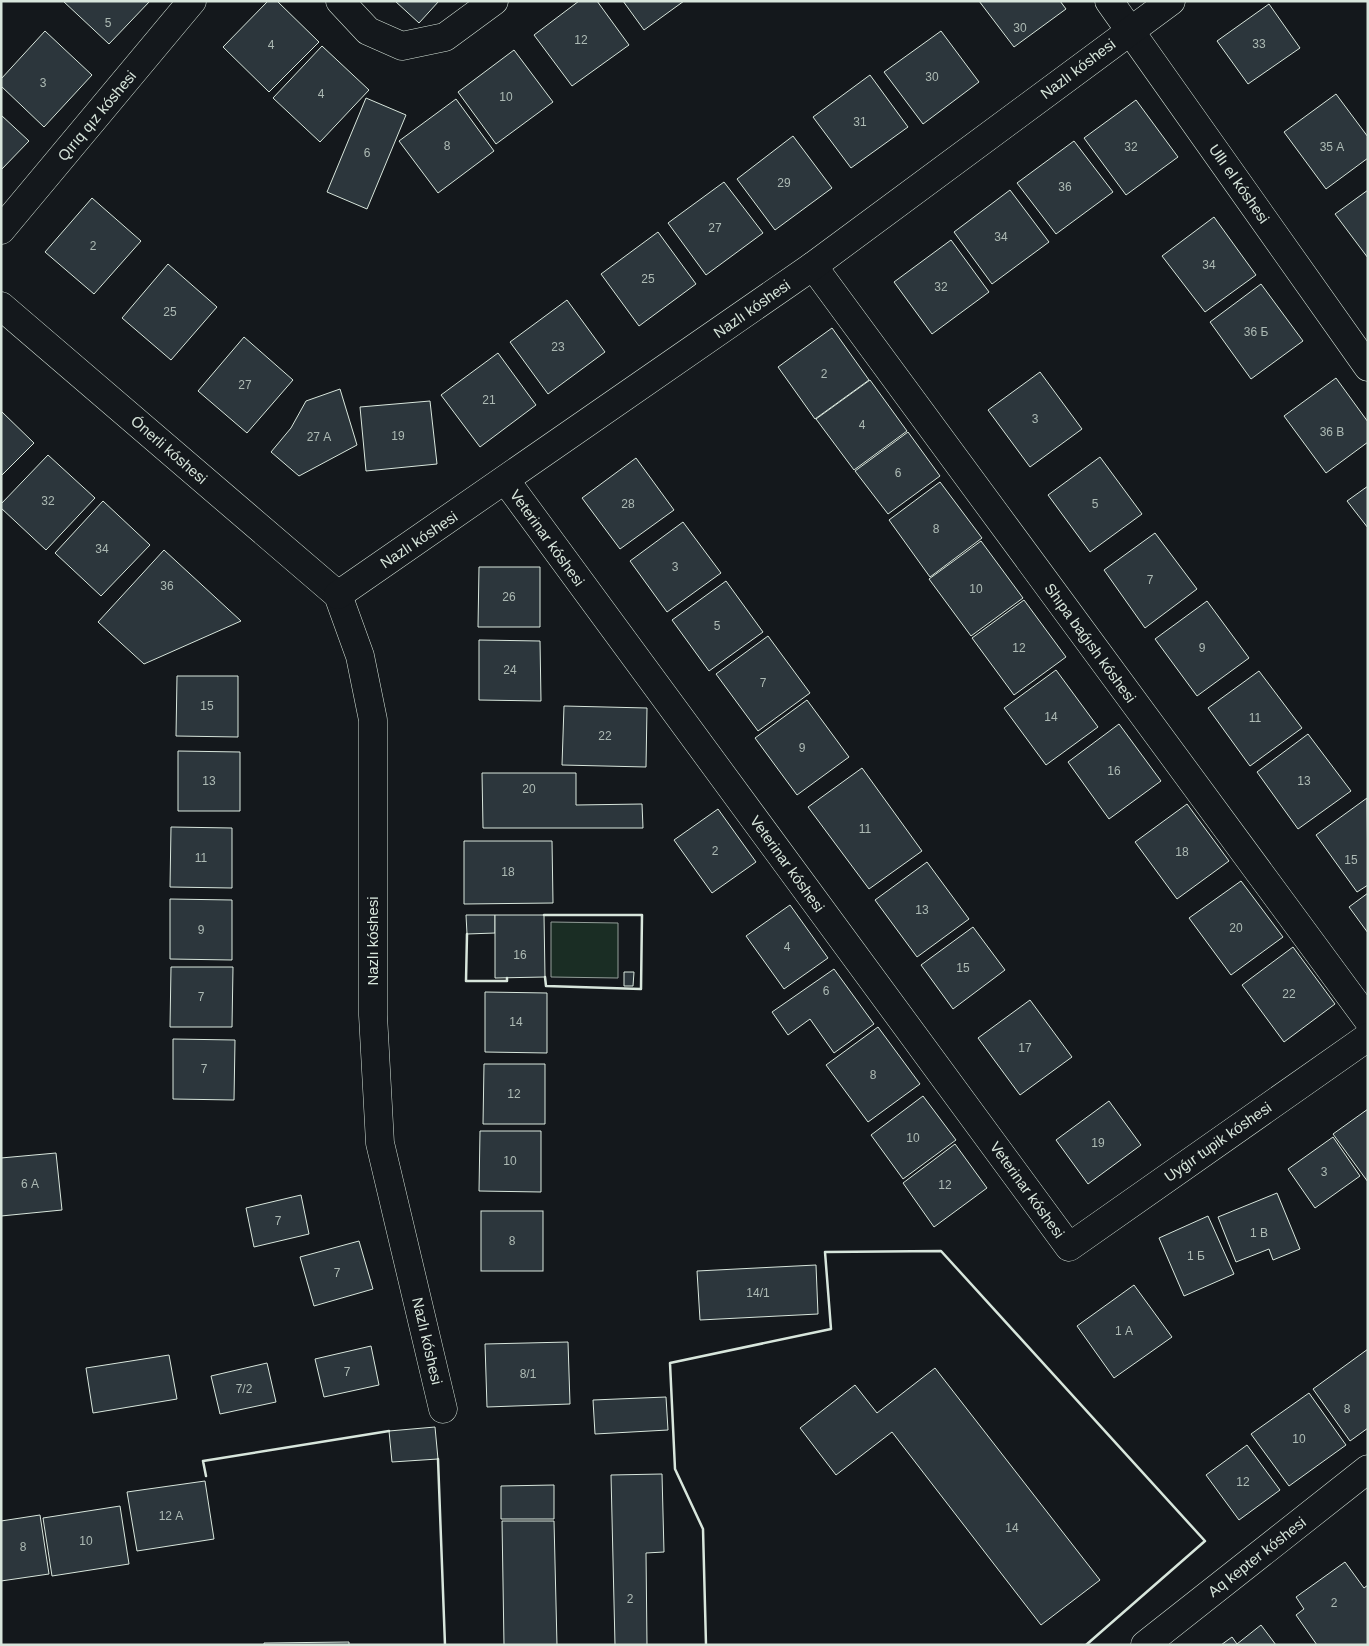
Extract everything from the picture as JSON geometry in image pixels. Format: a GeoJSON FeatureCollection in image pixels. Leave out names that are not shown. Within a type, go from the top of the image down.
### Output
{"type":"FeatureCollection","features":[{"type":"Feature","properties":{"kind":"street","name":"Qırıq qız kóshesi"},"geometry":{"type":"LineString","coordinates":[[1,230],[192,1]]}},
{"type":"Feature","properties":{"kind":"street"},"geometry":{"type":"LineString","coordinates":[[340,1],[368,32],[402,46],[445,37],[494,1]]}},
{"type":"Feature","properties":{"kind":"street","name":"Ullı el kóshesi"},"geometry":{"type":"LineString","coordinates":[[1109,1],[1368,368]]}},
{"type":"Feature","properties":{"kind":"street","name":"Nazlı kóshesi"},"geometry":{"type":"LineString","coordinates":[[443,1409],[380,1143],[373,1015],[373,720],[360,656],[338,595],[506,481],[813,266],[1171,1]]}},
{"type":"Feature","properties":{"kind":"street","name":"Shıpa baǵısh kóshesi"},"geometry":{"type":"LineString","coordinates":[[813,266],[1368,1020]]}},
{"type":"Feature","properties":{"kind":"street","name":"Ónerli kóshesi"},"geometry":{"type":"LineString","coordinates":[[1,306],[338,595]]}},
{"type":"Feature","properties":{"kind":"street","name":"Veterinar kóshesi"},"geometry":{"type":"LineString","coordinates":[[506,481],[1069,1247]]}},
{"type":"Feature","properties":{"kind":"street","name":"Uyǵır tupik kóshesi"},"geometry":{"type":"LineString","coordinates":[[1069,1247],[1368,1038]]}},
{"type":"Feature","properties":{"kind":"street","name":"Aq kepter kóshesi"},"geometry":{"type":"LineString","coordinates":[[1145,1645],[1368,1469]]}},
{"type":"Feature","properties":{"kind":"green space"},"geometry":{"type":"Polygon","coordinates":[[[551,922],[618,923],[618,978],[551,977],[551,922]]]}},
{"type":"Feature","properties":{"kind":"building"},"geometry":{"type":"Polygon","coordinates":[[[63,1],[150,1],[109,44],[63,1]]]}},
{"type":"Feature","properties":{"kind":"building"},"geometry":{"type":"Polygon","coordinates":[[[268,1],[277,1],[319,42],[269,92],[223,47],[268,1]]]}},
{"type":"Feature","properties":{"kind":"building"},"geometry":{"type":"Polygon","coordinates":[[[395,1],[439,1],[419,23],[395,1]]]}},
{"type":"Feature","properties":{"kind":"building"},"geometry":{"type":"Polygon","coordinates":[[[579,1],[597,1],[629,45],[572,86],[534,35],[579,1]]]}},
{"type":"Feature","properties":{"kind":"building"},"geometry":{"type":"Polygon","coordinates":[[[623,1],[684,1],[644,30],[623,1]]]}},
{"type":"Feature","properties":{"kind":"building"},"geometry":{"type":"Polygon","coordinates":[[[979,1],[1060,1],[1066,9],[1014,47],[979,1]]]}},
{"type":"Feature","properties":{"kind":"building"},"geometry":{"type":"Polygon","coordinates":[[[1269,4],[1300,48],[1248,84],[1217,41],[1269,4]]]}},
{"type":"Feature","properties":{"kind":"building"},"geometry":{"type":"Polygon","coordinates":[[[45,31],[92,75],[44,127],[1,86],[1,79],[45,31]]]}},
{"type":"Feature","properties":{"kind":"building"},"geometry":{"type":"Polygon","coordinates":[[[941,31],[979,82],[923,124],[884,72],[941,31]]]}},
{"type":"Feature","properties":{"kind":"building"},"geometry":{"type":"Polygon","coordinates":[[[322,46],[369,90],[320,142],[273,98],[322,46]]]}},
{"type":"Feature","properties":{"kind":"building"},"geometry":{"type":"Polygon","coordinates":[[[514,50],[553,102],[496,144],[458,92],[514,50]]]}},
{"type":"Feature","properties":{"kind":"building"},"geometry":{"type":"Polygon","coordinates":[[[870,75],[908,127],[851,168],[813,117],[870,75]]]}},
{"type":"Feature","properties":{"kind":"building"},"geometry":{"type":"Polygon","coordinates":[[[1336,94],[1368,137],[1368,158],[1326,189],[1284,132],[1336,94]]]}},
{"type":"Feature","properties":{"kind":"building"},"geometry":{"type":"Polygon","coordinates":[[[366,98],[406,115],[367,209],[327,192],[366,98]]]}},
{"type":"Feature","properties":{"kind":"building"},"geometry":{"type":"Polygon","coordinates":[[[456,99],[494,151],[438,193],[399,141],[456,99]]]}},
{"type":"Feature","properties":{"kind":"building"},"geometry":{"type":"Polygon","coordinates":[[[1136,100],[1178,157],[1126,195],[1084,138],[1136,100]]]}},
{"type":"Feature","properties":{"kind":"building"},"geometry":{"type":"Polygon","coordinates":[[[1,115],[29,141],[1,170],[1,115]]]}},
{"type":"Feature","properties":{"kind":"building"},"geometry":{"type":"Polygon","coordinates":[[[793,136],[832,188],[775,230],[737,179],[793,136]]]}},
{"type":"Feature","properties":{"kind":"building"},"geometry":{"type":"Polygon","coordinates":[[[1074,141],[1113,192],[1056,234],[1017,183],[1074,141]]]}},
{"type":"Feature","properties":{"kind":"building"},"geometry":{"type":"Polygon","coordinates":[[[724,182],[763,233],[706,275],[668,223],[724,182]]]}},
{"type":"Feature","properties":{"kind":"building"},"geometry":{"type":"Polygon","coordinates":[[[1010,190],[1049,242],[992,284],[954,232],[1010,190]]]}},
{"type":"Feature","properties":{"kind":"building"},"geometry":{"type":"Polygon","coordinates":[[[1368,190],[1368,258],[1335,214],[1368,190]]]}},
{"type":"Feature","properties":{"kind":"building"},"geometry":{"type":"Polygon","coordinates":[[[92,198],[141,241],[94,294],[45,252],[92,198]]]}},
{"type":"Feature","properties":{"kind":"building"},"geometry":{"type":"Polygon","coordinates":[[[1214,217],[1256,275],[1205,312],[1162,256],[1214,217]]]}},
{"type":"Feature","properties":{"kind":"building"},"geometry":{"type":"Polygon","coordinates":[[[658,232],[696,284],[639,326],[601,274],[658,232]]]}},
{"type":"Feature","properties":{"kind":"building"},"geometry":{"type":"Polygon","coordinates":[[[951,240],[989,292],[932,334],[894,282],[951,240]]]}},
{"type":"Feature","properties":{"kind":"building"},"geometry":{"type":"Polygon","coordinates":[[[168,264],[217,307],[171,360],[122,318],[168,264]]]}},
{"type":"Feature","properties":{"kind":"building"},"geometry":{"type":"Polygon","coordinates":[[[1261,284],[1303,341],[1251,379],[1210,322],[1261,284]]]}},
{"type":"Feature","properties":{"kind":"building"},"geometry":{"type":"Polygon","coordinates":[[[567,300],[605,352],[548,394],[510,342],[567,300]]]}},
{"type":"Feature","properties":{"kind":"building"},"geometry":{"type":"Polygon","coordinates":[[[832,328],[869,380],[815,419],[778,367],[832,328]]]}},
{"type":"Feature","properties":{"kind":"building"},"geometry":{"type":"Polygon","coordinates":[[[244,337],[293,380],[247,433],[198,391],[244,337]]]}},
{"type":"Feature","properties":{"kind":"building"},"geometry":{"type":"Polygon","coordinates":[[[498,353],[536,405],[480,447],[441,395],[498,353]]]}},
{"type":"Feature","properties":{"kind":"building"},"geometry":{"type":"Polygon","coordinates":[[[1040,372],[1082,429],[1030,467],[988,410],[1040,372]]]}},
{"type":"Feature","properties":{"kind":"building"},"geometry":{"type":"Polygon","coordinates":[[[1336,378],[1368,422],[1368,442],[1326,473],[1284,416],[1336,378]]]}},
{"type":"Feature","properties":{"kind":"building"},"geometry":{"type":"Polygon","coordinates":[[[870,380],[907,431],[854,470],[816,419],[870,380]]]}},
{"type":"Feature","properties":{"kind":"building"},"geometry":{"type":"Polygon","coordinates":[[[340,389],[357,445],[299,476],[271,452],[291,428],[306,401],[340,389]]]}},
{"type":"Feature","properties":{"kind":"building"},"geometry":{"type":"Polygon","coordinates":[[[430,401],[437,464],[366,471],[360,407],[430,401]]]}},
{"type":"Feature","properties":{"kind":"building"},"geometry":{"type":"Polygon","coordinates":[[[1,411],[34,443],[1,476],[1,411]]]}},
{"type":"Feature","properties":{"kind":"building"},"geometry":{"type":"Polygon","coordinates":[[[908,432],[940,476],[888,514],[855,471],[908,432]]]}},
{"type":"Feature","properties":{"kind":"building"},"geometry":{"type":"Polygon","coordinates":[[[48,455],[95,498],[46,550],[1,508],[1,504],[48,455]]]}},
{"type":"Feature","properties":{"kind":"building"},"geometry":{"type":"Polygon","coordinates":[[[1100,457],[1142,514],[1090,552],[1048,495],[1100,457]]]}},
{"type":"Feature","properties":{"kind":"building"},"geometry":{"type":"Polygon","coordinates":[[[636,458],[674,510],[620,549],[582,498],[636,458]]]}},
{"type":"Feature","properties":{"kind":"building"},"geometry":{"type":"Polygon","coordinates":[[[940,482],[982,538],[930,577],[889,520],[940,482]]]}},
{"type":"Feature","properties":{"kind":"building"},"geometry":{"type":"Polygon","coordinates":[[[1368,486],[1368,528],[1347,501],[1368,486]]]}},
{"type":"Feature","properties":{"kind":"building"},"geometry":{"type":"Polygon","coordinates":[[[103,501],[150,545],[101,596],[55,553],[103,501]]]}},
{"type":"Feature","properties":{"kind":"building"},"geometry":{"type":"Polygon","coordinates":[[[683,522],[721,573],[667,612],[630,561],[683,522]]]}},
{"type":"Feature","properties":{"kind":"building"},"geometry":{"type":"Polygon","coordinates":[[[1155,533],[1197,589],[1145,628],[1104,570],[1155,533]]]}},
{"type":"Feature","properties":{"kind":"building"},"geometry":{"type":"Polygon","coordinates":[[[981,541],[1023,598],[971,636],[929,579],[981,541]]]}},
{"type":"Feature","properties":{"kind":"building"},"geometry":{"type":"Polygon","coordinates":[[[164,550],[241,621],[144,664],[98,622],[164,550]]]}},
{"type":"Feature","properties":{"kind":"building"},"geometry":{"type":"Polygon","coordinates":[[[479,567],[540,567],[540,627],[478,627],[479,567]]]}},
{"type":"Feature","properties":{"kind":"building"},"geometry":{"type":"Polygon","coordinates":[[[726,581],[763,632],[709,671],[672,620],[726,581]]]}},
{"type":"Feature","properties":{"kind":"building"},"geometry":{"type":"Polygon","coordinates":[[[1024,600],[1066,657],[1014,695],[972,638],[1024,600]]]}},
{"type":"Feature","properties":{"kind":"building"},"geometry":{"type":"Polygon","coordinates":[[[1207,601],[1249,658],[1197,696],[1155,639],[1207,601]]]}},
{"type":"Feature","properties":{"kind":"building"},"geometry":{"type":"Polygon","coordinates":[[[768,636],[810,693],[758,731],[716,674],[768,636]]]}},
{"type":"Feature","properties":{"kind":"building"},"geometry":{"type":"Polygon","coordinates":[[[479,640],[540,641],[541,701],[479,700],[479,640]]]}},
{"type":"Feature","properties":{"kind":"building"},"geometry":{"type":"Polygon","coordinates":[[[1056,670],[1098,727],[1046,765],[1004,708],[1056,670]]]}},
{"type":"Feature","properties":{"kind":"building"},"geometry":{"type":"Polygon","coordinates":[[[1259,671],[1302,728],[1250,766],[1208,708],[1259,671]]]}},
{"type":"Feature","properties":{"kind":"building"},"geometry":{"type":"Polygon","coordinates":[[[177,676],[238,676],[238,737],[176,736],[177,676]]]}},
{"type":"Feature","properties":{"kind":"building"},"geometry":{"type":"Polygon","coordinates":[[[807,700],[849,757],[797,795],[755,738],[807,700]]]}},
{"type":"Feature","properties":{"kind":"building"},"geometry":{"type":"Polygon","coordinates":[[[564,706],[647,708],[646,767],[562,765],[564,706]]]}},
{"type":"Feature","properties":{"kind":"building"},"geometry":{"type":"Polygon","coordinates":[[[1119,724],[1161,781],[1109,819],[1068,762],[1119,724]]]}},
{"type":"Feature","properties":{"kind":"building"},"geometry":{"type":"Polygon","coordinates":[[[1308,734],[1351,791],[1298,829],[1257,772],[1308,734]]]}},
{"type":"Feature","properties":{"kind":"building"},"geometry":{"type":"Polygon","coordinates":[[[178,751],[240,752],[240,811],[178,811],[178,751]]]}},
{"type":"Feature","properties":{"kind":"building"},"geometry":{"type":"Polygon","coordinates":[[[862,768],[922,851],[869,889],[808,807],[862,768]]]}},
{"type":"Feature","properties":{"kind":"building"},"geometry":{"type":"Polygon","coordinates":[[[482,773],[576,773],[576,805],[642,804],[643,828],[483,828],[482,773]]]}},
{"type":"Feature","properties":{"kind":"building"},"geometry":{"type":"Polygon","coordinates":[[[1367,798],[1368,885],[1357,892],[1316,835],[1367,798]]]}},
{"type":"Feature","properties":{"kind":"building"},"geometry":{"type":"Polygon","coordinates":[[[1187,804],[1229,861],[1177,899],[1135,842],[1187,804]]]}},
{"type":"Feature","properties":{"kind":"building"},"geometry":{"type":"Polygon","coordinates":[[[718,809],[756,862],[712,893],[674,840],[718,809]]]}},
{"type":"Feature","properties":{"kind":"building"},"geometry":{"type":"Polygon","coordinates":[[[171,827],[232,828],[232,888],[170,887],[171,827]]]}},
{"type":"Feature","properties":{"kind":"building"},"geometry":{"type":"Polygon","coordinates":[[[464,841],[552,841],[553,903],[464,904],[464,841]]]}},
{"type":"Feature","properties":{"kind":"building"},"geometry":{"type":"Polygon","coordinates":[[[927,862],[969,919],[917,957],[875,900],[927,862]]]}},
{"type":"Feature","properties":{"kind":"building"},"geometry":{"type":"Polygon","coordinates":[[[1241,881],[1283,937],[1231,975],[1189,918],[1241,881]]]}},
{"type":"Feature","properties":{"kind":"building"},"geometry":{"type":"Polygon","coordinates":[[[1368,893],[1368,933],[1349,907],[1368,893]]]}},
{"type":"Feature","properties":{"kind":"building"},"geometry":{"type":"Polygon","coordinates":[[[170,899],[232,900],[232,960],[170,959],[170,899]]]}},
{"type":"Feature","properties":{"kind":"building"},"geometry":{"type":"Polygon","coordinates":[[[790,905],[828,958],[784,989],[746,936],[790,905]]]}},
{"type":"Feature","properties":{"kind":"building"},"geometry":{"type":"Polygon","coordinates":[[[466,915],[495,915],[495,933],[467,934],[466,915]]]}},
{"type":"Feature","properties":{"kind":"building"},"geometry":{"type":"Polygon","coordinates":[[[495,915],[544,915],[545,977],[495,978],[495,915]]]}},
{"type":"Feature","properties":{"kind":"building"},"geometry":{"type":"Polygon","coordinates":[[[973,927],[1005,970],[953,1009],[921,965],[973,927]]]}},
{"type":"Feature","properties":{"kind":"building"},"geometry":{"type":"Polygon","coordinates":[[[1293,947],[1335,1004],[1284,1042],[1242,985],[1293,947]]]}},
{"type":"Feature","properties":{"kind":"building"},"geometry":{"type":"Polygon","coordinates":[[[171,967],[233,967],[232,1027],[170,1027],[171,967]]]}},
{"type":"Feature","properties":{"kind":"building"},"geometry":{"type":"Polygon","coordinates":[[[834,969],[874,1024],[834,1053],[810,1019],[788,1035],[772,1012],[834,969]]]}},
{"type":"Feature","properties":{"kind":"building"},"geometry":{"type":"Polygon","coordinates":[[[624,972],[634,972],[633,986],[624,986],[624,972]]]}},
{"type":"Feature","properties":{"kind":"building"},"geometry":{"type":"Polygon","coordinates":[[[485,992],[547,993],[547,1053],[485,1052],[485,992]]]}},
{"type":"Feature","properties":{"kind":"building"},"geometry":{"type":"Polygon","coordinates":[[[1030,1000],[1072,1057],[1020,1095],[978,1038],[1030,1000]]]}},
{"type":"Feature","properties":{"kind":"building"},"geometry":{"type":"Polygon","coordinates":[[[878,1027],[920,1084],[868,1122],[826,1065],[878,1027]]]}},
{"type":"Feature","properties":{"kind":"building"},"geometry":{"type":"Polygon","coordinates":[[[173,1039],[235,1040],[234,1100],[173,1099],[173,1039]]]}},
{"type":"Feature","properties":{"kind":"building"},"geometry":{"type":"Polygon","coordinates":[[[484,1064],[545,1064],[545,1124],[483,1124],[484,1064]]]}},
{"type":"Feature","properties":{"kind":"building"},"geometry":{"type":"Polygon","coordinates":[[[923,1096],[956,1140],[903,1179],[871,1135],[923,1096]]]}},
{"type":"Feature","properties":{"kind":"building"},"geometry":{"type":"Polygon","coordinates":[[[1109,1101],[1141,1145],[1088,1184],[1056,1140],[1109,1101]]]}},
{"type":"Feature","properties":{"kind":"building"},"geometry":{"type":"Polygon","coordinates":[[[1368,1109],[1368,1182],[1333,1134],[1368,1109]]]}},
{"type":"Feature","properties":{"kind":"building"},"geometry":{"type":"Polygon","coordinates":[[[480,1131],[541,1131],[541,1192],[479,1191],[480,1131]]]}},
{"type":"Feature","properties":{"kind":"building"},"geometry":{"type":"Polygon","coordinates":[[[1333,1137],[1360,1176],[1315,1208],[1288,1169],[1333,1137]]]}},
{"type":"Feature","properties":{"kind":"building"},"geometry":{"type":"Polygon","coordinates":[[[955,1144],[987,1188],[934,1227],[903,1183],[955,1144]]]}},
{"type":"Feature","properties":{"kind":"building"},"geometry":{"type":"Polygon","coordinates":[[[56,1153],[62,1210],[1,1216],[1,1158],[56,1153]]]}},
{"type":"Feature","properties":{"kind":"building"},"geometry":{"type":"Polygon","coordinates":[[[1277,1193],[1300,1249],[1273,1260],[1269,1249],[1236,1262],[1218,1217],[1277,1193]]]}},
{"type":"Feature","properties":{"kind":"building"},"geometry":{"type":"Polygon","coordinates":[[[301,1195],[309,1234],[254,1247],[246,1208],[301,1195]]]}},
{"type":"Feature","properties":{"kind":"building"},"geometry":{"type":"Polygon","coordinates":[[[481,1211],[543,1211],[543,1271],[481,1271],[481,1211]]]}},
{"type":"Feature","properties":{"kind":"building"},"geometry":{"type":"Polygon","coordinates":[[[1208,1216],[1234,1274],[1184,1296],[1159,1238],[1208,1216]]]}},
{"type":"Feature","properties":{"kind":"building"},"geometry":{"type":"Polygon","coordinates":[[[359,1241],[373,1289],[314,1306],[300,1257],[359,1241]]]}},
{"type":"Feature","properties":{"kind":"building"},"geometry":{"type":"Polygon","coordinates":[[[816,1265],[818,1314],[700,1320],[697,1271],[816,1265]]]}},
{"type":"Feature","properties":{"kind":"building"},"geometry":{"type":"Polygon","coordinates":[[[1134,1285],[1172,1337],[1114,1378],[1077,1326],[1134,1285]]]}},
{"type":"Feature","properties":{"kind":"building"},"geometry":{"type":"Polygon","coordinates":[[[568,1342],[570,1404],[487,1407],[485,1344],[568,1342]]]}},
{"type":"Feature","properties":{"kind":"building"},"geometry":{"type":"Polygon","coordinates":[[[371,1346],[379,1385],[324,1397],[315,1359],[371,1346]]]}},
{"type":"Feature","properties":{"kind":"building"},"geometry":{"type":"Polygon","coordinates":[[[1368,1349],[1368,1428],[1350,1441],[1313,1389],[1368,1349]]]}},
{"type":"Feature","properties":{"kind":"building"},"geometry":{"type":"Polygon","coordinates":[[[169,1355],[177,1399],[93,1413],[86,1368],[169,1355]]]}},
{"type":"Feature","properties":{"kind":"building"},"geometry":{"type":"Polygon","coordinates":[[[267,1363],[276,1402],[220,1414],[211,1376],[267,1363]]]}},
{"type":"Feature","properties":{"kind":"building"},"geometry":{"type":"Polygon","coordinates":[[[935,1368],[1100,1580],[1041,1625],[892,1432],[836,1475],[800,1428],[855,1385],[877,1413],[935,1368]]]}},
{"type":"Feature","properties":{"kind":"building"},"geometry":{"type":"Polygon","coordinates":[[[1309,1393],[1346,1445],[1289,1486],[1251,1434],[1309,1393]]]}},
{"type":"Feature","properties":{"kind":"building"},"geometry":{"type":"Polygon","coordinates":[[[666,1397],[668,1430],[595,1434],[593,1400],[666,1397]]]}},
{"type":"Feature","properties":{"kind":"building"},"geometry":{"type":"Polygon","coordinates":[[[435,1427],[438,1459],[392,1462],[389,1431],[435,1427]]]}},
{"type":"Feature","properties":{"kind":"building"},"geometry":{"type":"Polygon","coordinates":[[[1247,1445],[1280,1490],[1239,1520],[1206,1475],[1247,1445]]]}},
{"type":"Feature","properties":{"kind":"building"},"geometry":{"type":"Polygon","coordinates":[[[662,1474],[664,1552],[646,1553],[647,1645],[615,1645],[611,1475],[662,1474]]]}},
{"type":"Feature","properties":{"kind":"building"},"geometry":{"type":"Polygon","coordinates":[[[205,1481],[214,1539],[137,1551],[127,1492],[205,1481]]]}},
{"type":"Feature","properties":{"kind":"building"},"geometry":{"type":"Polygon","coordinates":[[[554,1485],[554,1519],[501,1519],[501,1486],[554,1485]]]}},
{"type":"Feature","properties":{"kind":"building"},"geometry":{"type":"Polygon","coordinates":[[[120,1506],[129,1564],[52,1576],[43,1518],[120,1506]]]}},
{"type":"Feature","properties":{"kind":"building"},"geometry":{"type":"Polygon","coordinates":[[[40,1515],[49,1574],[1,1581],[1,1521],[40,1515]]]}},
{"type":"Feature","properties":{"kind":"building"},"geometry":{"type":"Polygon","coordinates":[[[502,1521],[554,1521],[557,1645],[504,1645],[502,1521]]]}},
{"type":"Feature","properties":{"kind":"building"},"geometry":{"type":"Polygon","coordinates":[[[1345,1562],[1364,1588],[1368,1585],[1368,1645],[1317,1645],[1296,1615],[1304,1609],[1296,1597],[1345,1562]]]}},
{"type":"Feature","properties":{"kind":"building"},"geometry":{"type":"Polygon","coordinates":[[[1261,1625],[1276,1645],[1221,1645],[1232,1637],[1237,1644],[1261,1625]]]}},
{"type":"Feature","properties":{"kind":"building"},"geometry":{"type":"Polygon","coordinates":[[[349,1642],[349,1645],[264,1645],[264,1643],[349,1642]]]}},
{"type":"Feature","properties":{"kind":"wall"},"geometry":{"type":"LineString","coordinates":[[544,915],[642,915],[641,989],[546,986],[545,977]]}},
{"type":"Feature","properties":{"kind":"wall"},"geometry":{"type":"LineString","coordinates":[[467,934],[466,981],[507,981],[507,978]]}},
{"type":"Feature","properties":{"kind":"wall"},"geometry":{"type":"LineString","coordinates":[[706,1645],[703,1529],[675,1469],[670,1363],[831,1329],[825,1252],[941,1251],[1205,1541],[1086,1645]]}},
{"type":"Feature","properties":{"kind":"wall"},"geometry":{"type":"LineString","coordinates":[[206,1476],[203,1461],[389,1431]]}},
{"type":"Feature","properties":{"kind":"wall"},"geometry":{"type":"LineString","coordinates":[[438,1459],[445,1645]]}}]}
